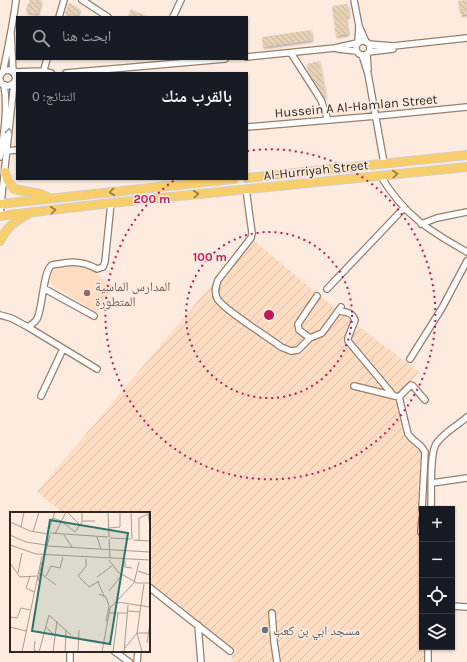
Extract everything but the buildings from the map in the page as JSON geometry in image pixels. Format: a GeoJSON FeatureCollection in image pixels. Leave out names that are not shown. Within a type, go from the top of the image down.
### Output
{"type":"FeatureCollection","features":[{"type":"Feature","properties":{"kind":"highway","name":"Al-Hurriyah Street"},"geometry":{"type":"LineString","coordinates":[[248,178],[467,155]]}},
{"type":"Feature","properties":{"kind":"highway","name":"Al-Hurriyah Street"},"geometry":{"type":"LineString","coordinates":[[0,214],[467,167]]}},
{"type":"Feature","properties":{"kind":"highway"},"geometry":{"type":"LineString","coordinates":[[5,172],[8,181],[14,189],[41,194],[52,199]]}},
{"type":"Feature","properties":{"kind":"highway"},"geometry":{"type":"LineString","coordinates":[[1,204],[225,180]]}},
{"type":"Feature","properties":{"kind":"highway"},"geometry":{"type":"LineString","coordinates":[[0,241],[7,229],[14,222],[31,212]]}},
{"type":"Feature","properties":{"kind":"street"},"geometry":{"type":"LineString","coordinates":[[0,214],[5,172],[3,149],[6,112],[6,98],[1,78],[8,40],[11,33],[16,0]]}},
{"type":"Feature","properties":{"kind":"street"},"geometry":{"type":"LineString","coordinates":[[59,16],[64,0]]}},
{"type":"Feature","properties":{"kind":"street"},"geometry":{"type":"LineString","coordinates":[[82,0],[106,16]]}},
{"type":"Feature","properties":{"kind":"street"},"geometry":{"type":"LineString","coordinates":[[173,16],[181,0]]}},
{"type":"Feature","properties":{"kind":"street"},"geometry":{"type":"LineString","coordinates":[[354,0],[359,26],[358,43],[356,46],[363,53],[384,163]]}},
{"type":"Feature","properties":{"kind":"street"},"geometry":{"type":"LineString","coordinates":[[359,26],[370,47],[363,53]]}},
{"type":"Feature","properties":{"kind":"street"},"geometry":{"type":"LineString","coordinates":[[0,157],[3,149],[16,76],[13,72],[13,41],[11,33]]}},
{"type":"Feature","properties":{"kind":"street"},"geometry":{"type":"LineString","coordinates":[[248,57],[335,48],[361,41],[393,46],[467,38]]}},
{"type":"Feature","properties":{"kind":"street"},"geometry":{"type":"LineString","coordinates":[[335,48],[363,53],[467,42]]}},
{"type":"Feature","properties":{"kind":"street"},"geometry":{"type":"LineString","coordinates":[[291,53],[321,100],[328,120]]}},
{"type":"Feature","properties":{"kind":"street"},"geometry":{"type":"LineString","coordinates":[[1,78],[8,70],[13,72],[43,72],[47,60]]}},
{"type":"Feature","properties":{"kind":"street"},"geometry":{"type":"LineString","coordinates":[[97,72],[215,60]]}},
{"type":"Feature","properties":{"kind":"street"},"geometry":{"type":"LineString","coordinates":[[1,78],[10,85],[15,82]]}},
{"type":"Feature","properties":{"kind":"street","name":"Hussein A Al-Hamlan Street"},"geometry":{"type":"LineString","coordinates":[[248,127],[467,107]]}},
{"type":"Feature","properties":{"kind":"street"},"geometry":{"type":"LineString","coordinates":[[3,149],[16,150]]}},
{"type":"Feature","properties":{"kind":"street"},"geometry":{"type":"LineString","coordinates":[[380,175],[390,191],[404,208],[421,224],[467,252]]}},
{"type":"Feature","properties":{"kind":"street"},"geometry":{"type":"LineString","coordinates":[[246,189],[252,235],[218,280],[215,287],[217,299],[286,350],[291,351],[298,350],[310,338],[322,333],[340,309],[353,315],[355,320],[348,341],[396,396],[408,434],[422,446],[425,452],[422,506]]}},
{"type":"Feature","properties":{"kind":"street"},"geometry":{"type":"LineString","coordinates":[[28,327],[35,322],[38,317],[45,289],[45,274],[52,265],[71,262],[90,265],[97,269],[103,267],[105,262],[110,203]]}},
{"type":"Feature","properties":{"kind":"street"},"geometry":{"type":"LineString","coordinates":[[327,289],[404,208]]}},
{"type":"Feature","properties":{"kind":"street"},"geometry":{"type":"LineString","coordinates":[[421,224],[437,218],[467,212]]}},
{"type":"Feature","properties":{"kind":"street"},"geometry":{"type":"LineString","coordinates":[[410,359],[442,308],[467,261]]}},
{"type":"Feature","properties":{"kind":"street"},"geometry":{"type":"LineString","coordinates":[[45,289],[94,316]]}},
{"type":"Feature","properties":{"kind":"street"},"geometry":{"type":"LineString","coordinates":[[310,338],[299,330],[298,324],[317,296]]}},
{"type":"Feature","properties":{"kind":"street"},"geometry":{"type":"LineString","coordinates":[[0,316],[11,318],[28,327],[96,369]]}},
{"type":"Feature","properties":{"kind":"street"},"geometry":{"type":"LineString","coordinates":[[41,396],[63,349]]}},
{"type":"Feature","properties":{"kind":"street"},"geometry":{"type":"LineString","coordinates":[[354,386],[396,396],[411,385],[425,400]]}},
{"type":"Feature","properties":{"kind":"street"},"geometry":{"type":"LineString","coordinates":[[432,506],[433,457],[436,444],[446,434],[467,418]]}},
{"type":"Feature","properties":{"kind":"street"},"geometry":{"type":"LineString","coordinates":[[432,483],[467,478]]}},
{"type":"Feature","properties":{"kind":"street"},"geometry":{"type":"LineString","coordinates":[[150,588],[230,651]]}},
{"type":"Feature","properties":{"kind":"street"},"geometry":{"type":"LineString","coordinates":[[455,606],[467,607]]}},
{"type":"Feature","properties":{"kind":"street"},"geometry":{"type":"LineString","coordinates":[[272,613],[277,662]]}},
{"type":"Feature","properties":{"kind":"street"},"geometry":{"type":"LineString","coordinates":[[198,625],[201,662]]}},
{"type":"Feature","properties":{"kind":"street"},"geometry":{"type":"LineString","coordinates":[[428,650],[428,662]]}},
{"type":"Feature","properties":{"kind":"street"},"geometry":{"type":"LineString","coordinates":[[115,652],[129,662]]}},
{"type":"Feature","properties":{"kind":"street"},"geometry":{"type":"LineString","coordinates":[[137,662],[138,652]]}},
{"type":"Feature","properties":{"kind":"shaded area"},"geometry":{"type":"Polygon","coordinates":[[[251,238],[338,311],[419,372],[399,397],[408,434],[425,452],[433,457],[431,506],[419,506],[419,650],[428,650],[428,662],[233,662],[230,651],[150,585],[150,512],[62,512],[37,492],[251,238]]]}},
{"type":"Feature","properties":{"kind":"shaded area","name":"المدارس الماسية المتطورة"},"geometry":{"type":"Polygon","coordinates":[[[64,265],[84,266],[92,270],[113,287],[97,313],[54,286],[51,282],[48,277],[49,273],[53,269],[64,265]]]}},
{"type":"Feature","properties":{"kind":"place","name":"المدارس الماسية المتطورة"},"geometry":{"type":"Point","coordinates":[87,293]}},
{"type":"Feature","properties":{"kind":"place","name":"مسجد ابي بن كعب"},"geometry":{"type":"Point","coordinates":[265,630]}}]}
